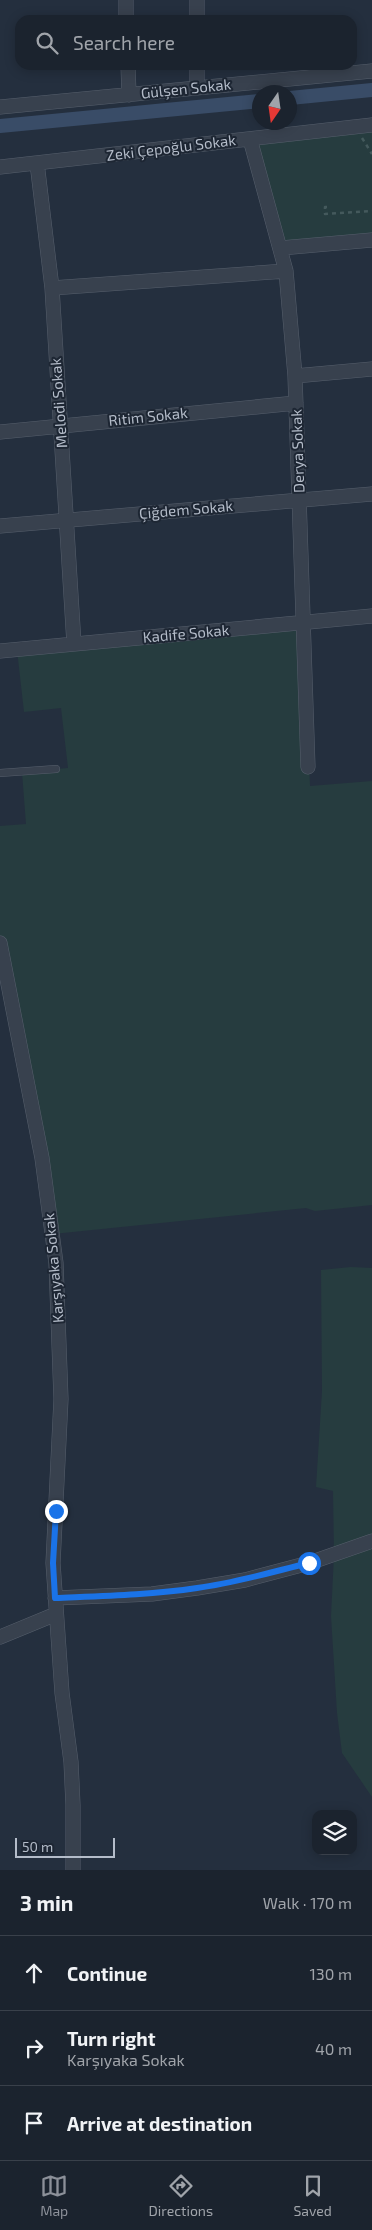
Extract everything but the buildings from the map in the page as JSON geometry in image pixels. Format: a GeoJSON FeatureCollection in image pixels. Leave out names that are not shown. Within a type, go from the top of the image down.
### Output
{"type":"FeatureCollection","features":[{"type":"Feature","properties":{"kind":"street"},"geometry":{"type":"LineString","coordinates":[[126,0],[126,15]]}},
{"type":"Feature","properties":{"kind":"street"},"geometry":{"type":"LineString","coordinates":[[197,0],[197,15]]}},
{"type":"Feature","properties":{"kind":"street"},"geometry":{"type":"LineString","coordinates":[[128,70],[129,95]]}},
{"type":"Feature","properties":{"kind":"street"},"geometry":{"type":"LineString","coordinates":[[197,70],[197,88]]}},
{"type":"Feature","properties":{"kind":"street","name":"Gülşen Sokak"},"geometry":{"type":"LineString","coordinates":[[0,108],[372,71]]}},
{"type":"Feature","properties":{"kind":"street","name":"Zeki Çepoğlu Sokak"},"geometry":{"type":"LineString","coordinates":[[0,168],[372,125]]}},
{"type":"Feature","properties":{"kind":"street","name":"Derya Sokak"},"geometry":{"type":"LineString","coordinates":[[250,139],[286,271],[295,376],[308,768]]}},
{"type":"Feature","properties":{"kind":"street","name":"Melodi Sokak"},"geometry":{"type":"LineString","coordinates":[[37,163],[52,288],[74,644]]}},
{"type":"Feature","properties":{"kind":"street"},"geometry":{"type":"LineString","coordinates":[[281,248],[372,240]]}},
{"type":"Feature","properties":{"kind":"street"},"geometry":{"type":"LineString","coordinates":[[52,288],[286,271]]}},
{"type":"Feature","properties":{"kind":"street"},"geometry":{"type":"LineString","coordinates":[[295,376],[372,369]]}},
{"type":"Feature","properties":{"kind":"street","name":"Ritim Sokak"},"geometry":{"type":"LineString","coordinates":[[0,432],[296,403]]}},
{"type":"Feature","properties":{"kind":"street","name":"Çiğdem Sokak"},"geometry":{"type":"LineString","coordinates":[[0,526],[372,494]]}},
{"type":"Feature","properties":{"kind":"street","name":"Kadife Sokak"},"geometry":{"type":"LineString","coordinates":[[0,651],[372,616]]}},
{"type":"Feature","properties":{"kind":"street","name":"Karşıyaka Sokak"},"geometry":{"type":"LineString","coordinates":[[0,943],[42,1158],[56,1262],[61,1399],[54,1543],[55,1598],[62,1693],[71,1762],[73,1870]]}},
{"type":"Feature","properties":{"kind":"street"},"geometry":{"type":"LineString","coordinates":[[55,1598],[152,1594],[245,1580],[309,1563],[372,1541]]}},
{"type":"Feature","properties":{"kind":"street"},"geometry":{"type":"LineString","coordinates":[[0,1637],[56,1614]]}},
{"type":"Feature","properties":{"kind":"lane"},"geometry":{"type":"LineString","coordinates":[[0,773],[56,769]]}},
{"type":"Feature","properties":{"kind":"path"},"geometry":{"type":"LineString","coordinates":[[327,207],[325,207],[326,214],[372,211]]}},
{"type":"Feature","properties":{"kind":"green space"},"geometry":{"type":"Polygon","coordinates":[[[372,125],[372,240],[281,248],[250,139],[372,125]]]}},
{"type":"Feature","properties":{"kind":"green space"},"geometry":{"type":"Polygon","coordinates":[[[303,623],[310,786],[372,781],[372,1205],[315,1211],[306,1208],[53,1234],[0,943],[0,826],[26,824],[22,772],[68,768],[61,708],[24,712],[17,650],[303,623]]]}},
{"type":"Feature","properties":{"kind":"green space"},"geometry":{"type":"Polygon","coordinates":[[[351,1267],[372,1268],[372,1797],[342,1753],[337,1713],[331,1616],[334,1555],[333,1491],[316,1487],[322,1391],[321,1270],[351,1267]]]}},
{"type":"Feature","properties":{"kind":"waterway"},"geometry":{"type":"LineString","coordinates":[[297,97],[372,90]]}},
{"type":"Feature","properties":{"kind":"waterway"},"geometry":{"type":"LineString","coordinates":[[0,126],[252,102]]}},
{"type":"Feature","properties":{"kind":"route"},"geometry":{"type":"LineString","coordinates":[[56,1511],[53,1563],[55,1598],[152,1594],[197,1588],[245,1580],[309,1563]]}}]}
